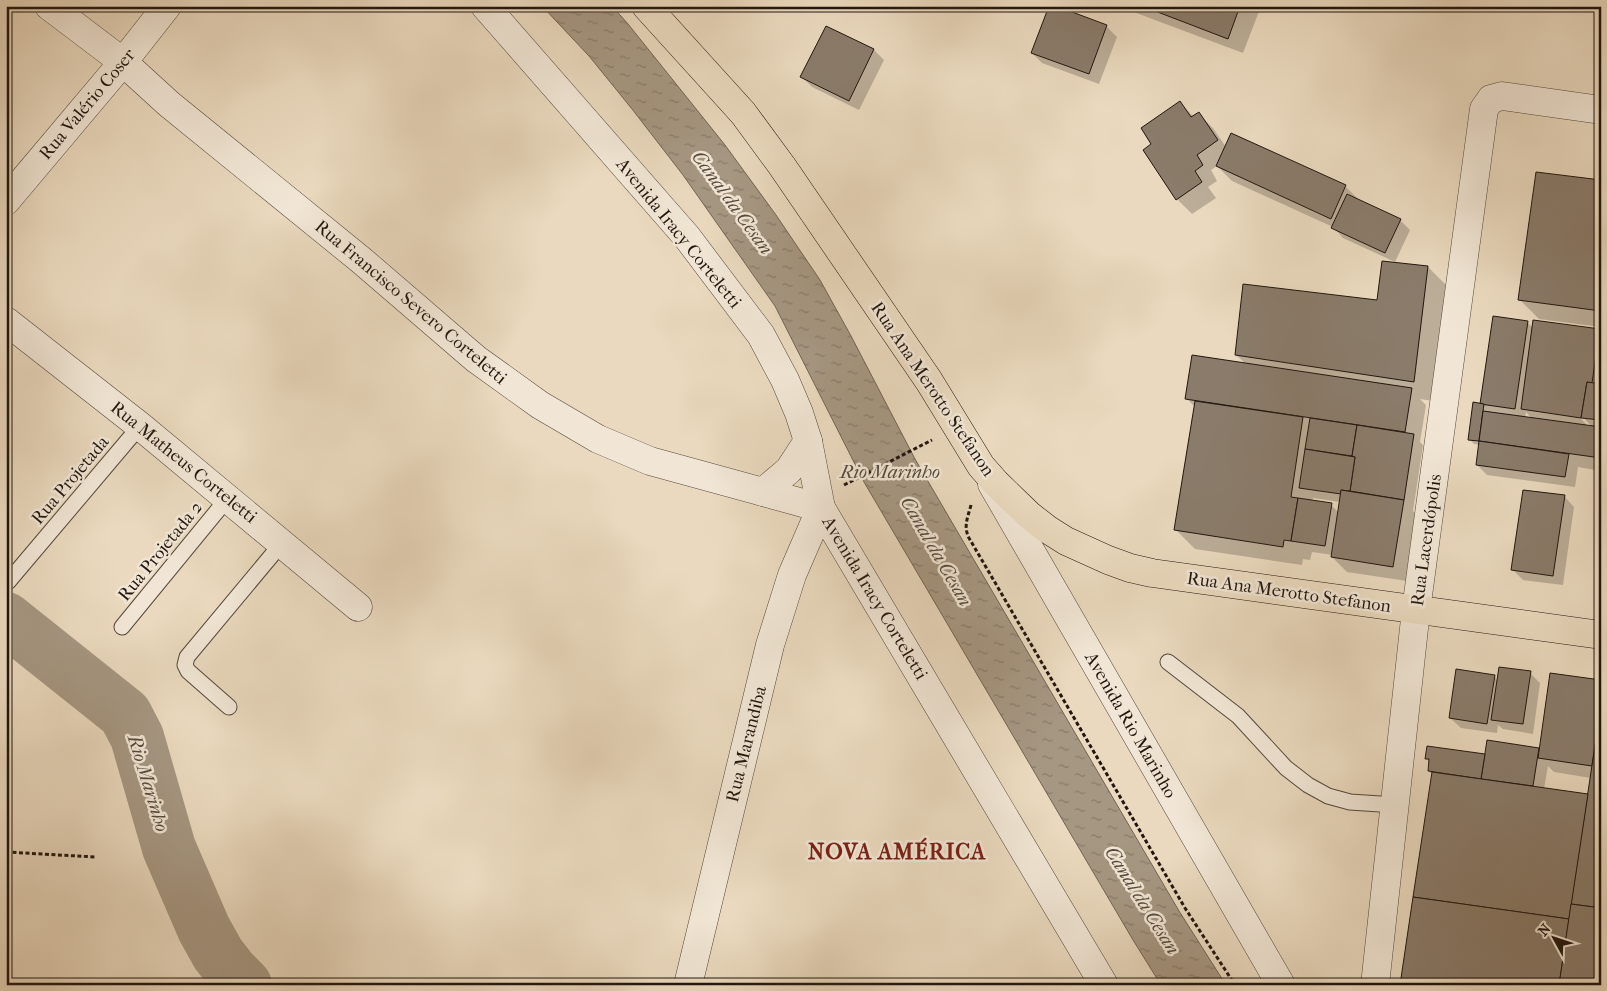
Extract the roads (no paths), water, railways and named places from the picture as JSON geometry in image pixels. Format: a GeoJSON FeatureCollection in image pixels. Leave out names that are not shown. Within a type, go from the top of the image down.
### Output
{"type":"FeatureCollection","features":[{"type":"Feature","properties":{"kind":"main road","name":"Rua Ana Merotto Stefanon"},"geometry":{"type":"LineString","coordinates":[[646,6],[743,113],[782,166],[929,381],[981,466],[1012,500],[1047,529],[1087,551],[1130,568],[1152,573],[1601,635]]}},
{"type":"Feature","properties":{"kind":"street","name":"Rua Francisco Severo Corteletti"},"geometry":{"type":"LineString","coordinates":[[49,6],[123,62],[169,104],[361,260],[476,359],[540,405],[598,439],[650,461],[821,508]]}},
{"type":"Feature","properties":{"kind":"street","name":"Rua Valério Coser"},"geometry":{"type":"LineString","coordinates":[[6,202],[123,62],[167,6]]}},
{"type":"Feature","properties":{"kind":"street","name":"Avenida Iracy Corteletti"},"geometry":{"type":"LineString","coordinates":[[485,6],[687,237],[762,335],[799,412],[808,441],[821,508],[1104,985]]}},
{"type":"Feature","properties":{"kind":"street","name":"Rua Lacerdópolis"},"geometry":{"type":"LineString","coordinates":[[1376,985],[1416,610],[1484,109],[1491,99],[1502,96],[1601,110]]}},
{"type":"Feature","properties":{"kind":"street","name":"Rua Matheus Corteletti"},"geometry":{"type":"LineString","coordinates":[[6,321],[140,426],[358,607]]}},
{"type":"Feature","properties":{"kind":"street"},"geometry":{"type":"LineString","coordinates":[[763,492],[789,470],[808,441]]}},
{"type":"Feature","properties":{"kind":"street","name":"Avenida Rio Marinho"},"geometry":{"type":"LineString","coordinates":[[981,466],[1281,985]]}},
{"type":"Feature","properties":{"kind":"street","name":"Rua Marandiba"},"geometry":{"type":"LineString","coordinates":[[688,985],[770,645],[792,575],[821,508]]}},
{"type":"Feature","properties":{"kind":"lane","name":"Rua Projetada"},"geometry":{"type":"LineString","coordinates":[[8,582],[140,426]]}},
{"type":"Feature","properties":{"kind":"lane","name":"Rua Projetada 2"},"geometry":{"type":"LineString","coordinates":[[122,627],[227,499]]}},
{"type":"Feature","properties":{"kind":"lane"},"geometry":{"type":"LineString","coordinates":[[229,707],[188,672],[185,665],[187,657],[282,542]]}},
{"type":"Feature","properties":{"kind":"lane"},"geometry":{"type":"LineString","coordinates":[[1168,662],[1238,716],[1286,768],[1308,785],[1328,796],[1350,802],[1395,804]]}},
{"type":"Feature","properties":{"kind":"water","name":"Rio Marinho"},"geometry":{"type":"Polygon","coordinates":[[[542,6],[612,6],[725,145],[776,215],[820,280],[915,459],[1179,911],[1226,985],[1161,985],[864,482],[775,306],[683,175],[632,109],[589,56],[542,6]]]}},
{"type":"Feature","properties":{"kind":"waterway","name":"Rio Marinho"},"geometry":{"type":"LineString","coordinates":[[6,619],[125,714],[137,737],[169,848],[204,929],[218,954],[245,985]]}},
{"type":"Feature","properties":{"kind":"district","name":"NOVA AMÉRICA"},"geometry":{"type":"Point","coordinates":[897,851]}},
{"type":"Feature","properties":{"kind":"water label","name":"Canal da Cesan"},"geometry":{"type":"Point","coordinates":[733,202]}},
{"type":"Feature","properties":{"kind":"water label","name":"Canal da Cesan"},"geometry":{"type":"Point","coordinates":[937,551]}},
{"type":"Feature","properties":{"kind":"water label","name":"Canal da Cesan"},"geometry":{"type":"Point","coordinates":[1143,900]}}]}
